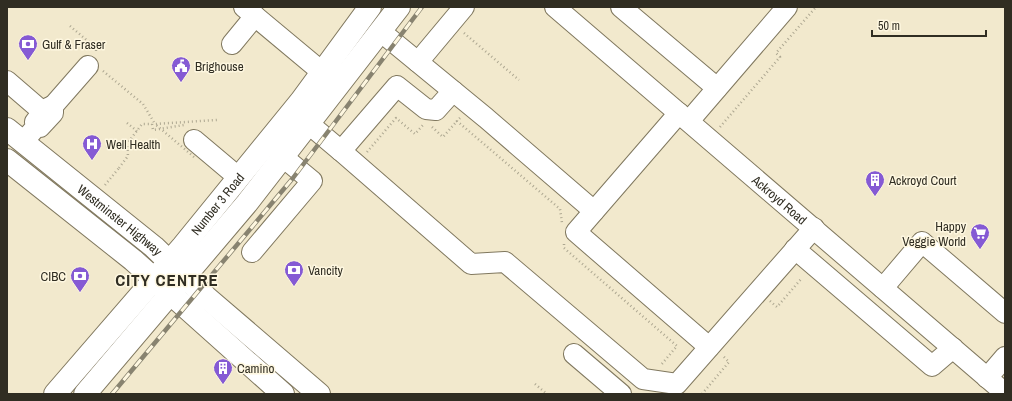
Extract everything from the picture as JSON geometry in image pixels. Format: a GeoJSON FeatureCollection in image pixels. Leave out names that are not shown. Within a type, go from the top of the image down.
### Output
{"type":"FeatureCollection","features":[{"type":"Feature","properties":{"kind":"main road","name":"Number 3 Road"},"geometry":{"type":"LineString","coordinates":[[55,394],[154,279],[238,177],[322,72],[370,7]]}},
{"type":"Feature","properties":{"kind":"main road","name":"Number 3 Road"},"geometry":{"type":"LineString","coordinates":[[85,394],[186,276],[283,157],[399,7]]}},
{"type":"Feature","properties":{"kind":"main road","name":"Westminster Highway"},"geometry":{"type":"LineString","coordinates":[[32,123],[218,307],[318,394]]}},
{"type":"Feature","properties":{"kind":"main road","name":"Westminster Highway"},"geometry":{"type":"LineString","coordinates":[[7,160],[154,279],[170,295],[283,394]]}},
{"type":"Feature","properties":{"kind":"street"},"geometry":{"type":"LineString","coordinates":[[418,62],[464,7]]}},
{"type":"Feature","properties":{"kind":"street"},"geometry":{"type":"LineString","coordinates":[[621,7],[717,88]]}},
{"type":"Feature","properties":{"kind":"street"},"geometry":{"type":"LineString","coordinates":[[718,348],[576,232],[594,211],[684,117],[717,88],[787,7]]}},
{"type":"Feature","properties":{"kind":"street","name":"Ackroyd Road"},"geometry":{"type":"LineString","coordinates":[[561,9],[684,117],[953,348],[991,387]]}},
{"type":"Feature","properties":{"kind":"street"},"geometry":{"type":"LineString","coordinates":[[232,44],[249,12],[322,72]]}},
{"type":"Feature","properties":{"kind":"street"},"geometry":{"type":"LineString","coordinates":[[380,31],[594,211]]}},
{"type":"Feature","properties":{"kind":"street"},"geometry":{"type":"LineString","coordinates":[[7,81],[32,123],[95,63]]}},
{"type":"Feature","properties":{"kind":"street"},"geometry":{"type":"LineString","coordinates":[[341,151],[397,86],[426,108],[436,110],[453,91]]}},
{"type":"Feature","properties":{"kind":"street"},"geometry":{"type":"LineString","coordinates":[[309,124],[471,264],[505,262],[642,379],[677,384],[718,348],[789,256],[814,228]]}},
{"type":"Feature","properties":{"kind":"street"},"geometry":{"type":"LineString","coordinates":[[194,148],[238,177]]}},
{"type":"Feature","properties":{"kind":"street"},"geometry":{"type":"LineString","coordinates":[[252,252],[312,181],[283,157]]}},
{"type":"Feature","properties":{"kind":"street"},"geometry":{"type":"LineString","coordinates":[[883,288],[922,242],[1005,313]]}},
{"type":"Feature","properties":{"kind":"street"},"geometry":{"type":"LineString","coordinates":[[789,256],[932,366],[953,348]]}},
{"type":"Feature","properties":{"kind":"street"},"geometry":{"type":"LineString","coordinates":[[574,354],[621,394]]}},
{"type":"Feature","properties":{"kind":"street"},"geometry":{"type":"LineString","coordinates":[[991,387],[1005,357]]}},
{"type":"Feature","properties":{"kind":"path"},"geometry":{"type":"LineString","coordinates":[[720,127],[780,57],[776,53],[816,7]]}},
{"type":"Feature","properties":{"kind":"path"},"geometry":{"type":"LineString","coordinates":[[70,26],[96,48],[95,63],[143,104],[153,124],[153,130]]}},
{"type":"Feature","properties":{"kind":"path"},"geometry":{"type":"LineString","coordinates":[[460,29],[519,80]]}},
{"type":"Feature","properties":{"kind":"path"},"geometry":{"type":"LineString","coordinates":[[363,157],[396,118],[415,134],[426,122]]}},
{"type":"Feature","properties":{"kind":"path"},"geometry":{"type":"LineString","coordinates":[[107,183],[128,156],[127,144],[142,124],[217,120]]}},
{"type":"Feature","properties":{"kind":"path"},"geometry":{"type":"LineString","coordinates":[[431,127],[443,137],[457,122]]}},
{"type":"Feature","properties":{"kind":"path"},"geometry":{"type":"LineString","coordinates":[[127,123],[137,131]]}},
{"type":"Feature","properties":{"kind":"path"},"geometry":{"type":"LineString","coordinates":[[153,124],[194,148]]}},
{"type":"Feature","properties":{"kind":"path"},"geometry":{"type":"LineString","coordinates":[[106,147],[127,144]]}},
{"type":"Feature","properties":{"kind":"path"},"geometry":{"type":"LineString","coordinates":[[765,306],[770,301],[777,307],[802,278]]}},
{"type":"Feature","properties":{"kind":"path"},"geometry":{"type":"LineString","coordinates":[[702,394],[729,362],[722,356],[718,348]]}},
{"type":"Feature","properties":{"kind":"path"},"geometry":{"type":"LineString","coordinates":[[710,376],[714,380]]}},
{"type":"Feature","properties":{"kind":"path"},"geometry":{"type":"LineString","coordinates":[[535,384],[547,394]]}},
{"type":"Feature","properties":{"kind":"railway"},"geometry":{"type":"LineString","coordinates":[[112,394],[293,178],[422,7]]}},
{"type":"Feature","properties":{"kind":"place","name":"Gulf & Fraser"},"geometry":{"type":"Point","coordinates":[28,61]}},
{"type":"Feature","properties":{"kind":"place","name":"Brighouse"},"geometry":{"type":"Point","coordinates":[181,83]}},
{"type":"Feature","properties":{"kind":"place","name":"Well Health"},"geometry":{"type":"Point","coordinates":[92,161]}},
{"type":"Feature","properties":{"kind":"place","name":"Ackroyd Court"},"geometry":{"type":"Point","coordinates":[875,197]}},
{"type":"Feature","properties":{"kind":"place","name":"Happy Veggie World"},"geometry":{"type":"Point","coordinates":[980,250]}},
{"type":"Feature","properties":{"kind":"place","name":"Vancity"},"geometry":{"type":"Point","coordinates":[294,287]}},
{"type":"Feature","properties":{"kind":"place","name":"CIBC"},"geometry":{"type":"Point","coordinates":[80,293]}},
{"type":"Feature","properties":{"kind":"place","name":"Camino"},"geometry":{"type":"Point","coordinates":[223,385]}},
{"type":"Feature","properties":{"kind":"district","name":"CITY CENTRE"},"geometry":{"type":"Point","coordinates":[167,279]}}]}
